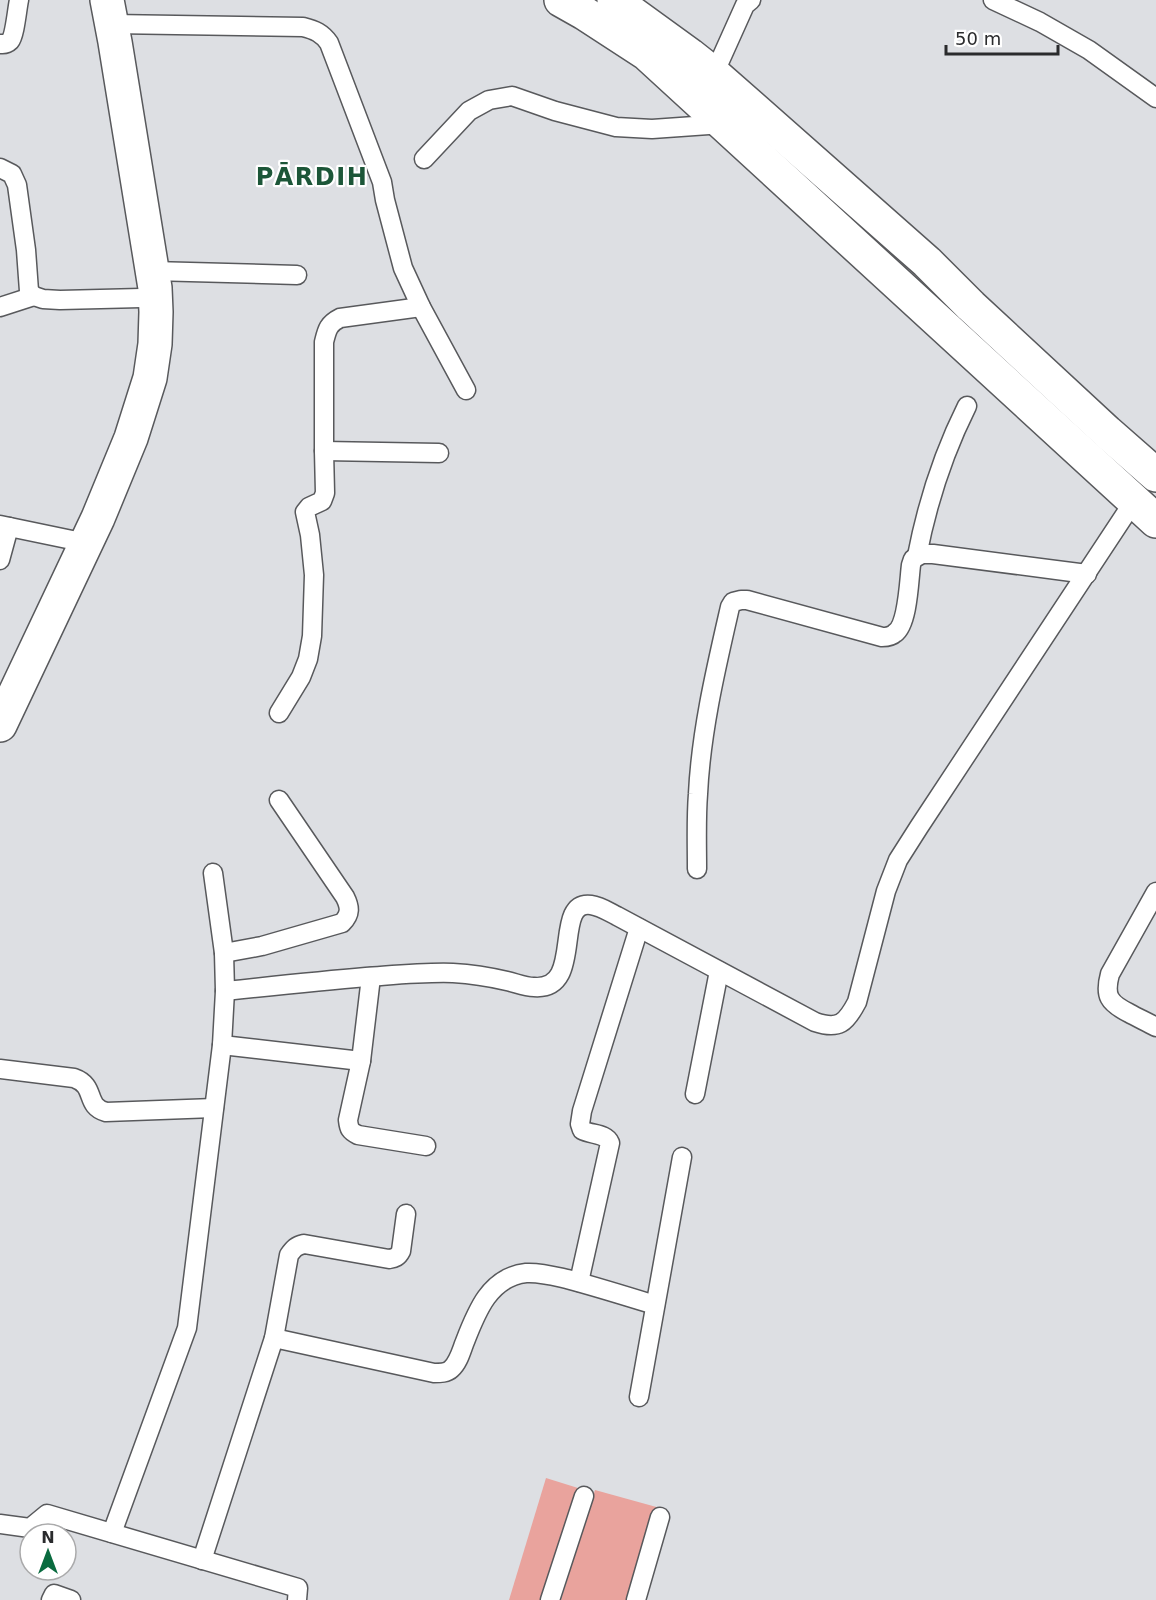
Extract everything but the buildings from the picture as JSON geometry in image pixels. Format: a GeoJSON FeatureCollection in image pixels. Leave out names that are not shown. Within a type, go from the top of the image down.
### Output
{"type":"FeatureCollection","features":[{"type":"Feature","properties":{"kind":"highway"},"geometry":{"type":"LineString","coordinates":[[561,0],[647,54],[1145,511]]}},
{"type":"Feature","properties":{"kind":"highway"},"geometry":{"type":"LineString","coordinates":[[614,0],[690,54],[714,74],[927,261],[970,306],[1156,475]]}},
{"type":"Feature","properties":{"kind":"highway"},"geometry":{"type":"LineString","coordinates":[[0,725],[98,518],[131,438],[150,378],[155,344],[156,312],[146,284],[104,8]]}},
{"type":"Feature","properties":{"kind":"highway"},"geometry":{"type":"LineString","coordinates":[[900,286],[927,261]]}},
{"type":"Feature","properties":{"kind":"highway"},"geometry":{"type":"LineString","coordinates":[[0,689],[100,478],[132,390],[140,361],[146,284]]}},
{"type":"Feature","properties":{"kind":"street"},"geometry":{"type":"LineString","coordinates":[[0,1],[17,0],[10,41],[0,44]]}},
{"type":"Feature","properties":{"kind":"street"},"geometry":{"type":"LineString","coordinates":[[714,74],[746,5],[751,0]]}},
{"type":"Feature","properties":{"kind":"street"},"geometry":{"type":"LineString","coordinates":[[993,0],[1040,22],[1089,51],[1156,99]]}},
{"type":"Feature","properties":{"kind":"street"},"geometry":{"type":"LineString","coordinates":[[104,8],[303,27],[322,34],[329,44],[382,182],[403,268],[421,307],[466,390]]}},
{"type":"Feature","properties":{"kind":"street"},"geometry":{"type":"LineString","coordinates":[[424,159],[469,111],[489,100],[512,96],[555,111],[616,127],[652,129],[724,124]]}},
{"type":"Feature","properties":{"kind":"street"},"geometry":{"type":"LineString","coordinates":[[0,168],[12,174],[17,185],[29,291],[34,296],[60,300],[146,284],[297,275]]}},
{"type":"Feature","properties":{"kind":"street"},"geometry":{"type":"LineString","coordinates":[[0,307],[34,296]]}},
{"type":"Feature","properties":{"kind":"street"},"geometry":{"type":"LineString","coordinates":[[279,713],[301,677],[308,659],[312,636],[314,575],[305,512],[324,498],[324,342],[327,330],[332,322],[340,318],[421,307]]}},
{"type":"Feature","properties":{"kind":"street"},"geometry":{"type":"LineString","coordinates":[[917,556],[932,490],[952,436],[967,406]]}},
{"type":"Feature","properties":{"kind":"street"},"geometry":{"type":"LineString","coordinates":[[324,451],[439,453]]}},
{"type":"Feature","properties":{"kind":"street"},"geometry":{"type":"LineString","coordinates":[[225,991],[371,977],[454,973],[535,987],[546,986],[553,982],[564,967],[571,919],[575,911],[580,906],[592,905],[821,1024],[827,1026],[843,1022],[857,1002],[886,891],[898,860],[1087,573],[1145,511]]}},
{"type":"Feature","properties":{"kind":"street"},"geometry":{"type":"LineString","coordinates":[[0,560],[4,526],[72,540]]}},
{"type":"Feature","properties":{"kind":"street"},"geometry":{"type":"LineString","coordinates":[[697,869],[698,794],[703,746],[714,679],[733,602],[747,600],[882,637],[896,633],[904,617],[911,565],[913,559],[922,554],[1087,573]]}},
{"type":"Feature","properties":{"kind":"street"},"geometry":{"type":"LineString","coordinates":[[224,953],[262,946],[342,923],[347,918],[349,906],[345,897],[279,800]]}},
{"type":"Feature","properties":{"kind":"street"},"geometry":{"type":"LineString","coordinates":[[112,1533],[187,1328],[222,1045],[225,991],[224,953],[213,873]]}},
{"type":"Feature","properties":{"kind":"street"},"geometry":{"type":"LineString","coordinates":[[1156,892],[1110,974],[1108,992],[1110,1002],[1156,1027]]}},
{"type":"Feature","properties":{"kind":"street"},"geometry":{"type":"LineString","coordinates":[[579,1282],[610,1143],[605,1137],[582,1130],[580,1124],[582,1111],[639,928]]}},
{"type":"Feature","properties":{"kind":"street"},"geometry":{"type":"LineString","coordinates":[[695,1094],[719,971]]}},
{"type":"Feature","properties":{"kind":"street"},"geometry":{"type":"LineString","coordinates":[[371,977],[361,1061],[348,1128],[351,1132],[364,1136],[426,1146]]}},
{"type":"Feature","properties":{"kind":"street"},"geometry":{"type":"LineString","coordinates":[[222,1045],[361,1061]]}},
{"type":"Feature","properties":{"kind":"street"},"geometry":{"type":"LineString","coordinates":[[0,1069],[74,1078],[82,1081],[87,1086],[94,1106],[106,1112],[214,1108]]}},
{"type":"Feature","properties":{"kind":"street"},"geometry":{"type":"LineString","coordinates":[[639,1397],[682,1157]]}},
{"type":"Feature","properties":{"kind":"street"},"geometry":{"type":"LineString","coordinates":[[202,1560],[274,1338],[293,1249],[304,1244],[394,1258],[401,1251],[406,1214]]}},
{"type":"Feature","properties":{"kind":"street"},"geometry":{"type":"LineString","coordinates":[[274,1338],[434,1373],[445,1372],[452,1368],[460,1355],[476,1314],[490,1292],[503,1280],[515,1275],[544,1274],[655,1305]]}},
{"type":"Feature","properties":{"kind":"street"},"geometry":{"type":"LineString","coordinates":[[550,1600],[584,1496]]}},
{"type":"Feature","properties":{"kind":"street"},"geometry":{"type":"LineString","coordinates":[[0,1524],[30,1528],[47,1514],[298,1588],[297,1600]]}},
{"type":"Feature","properties":{"kind":"street"},"geometry":{"type":"LineString","coordinates":[[636,1600],[660,1517]]}},
{"type":"Feature","properties":{"kind":"street"},"geometry":{"type":"LineString","coordinates":[[51,1600],[54,1594],[71,1600]]}},
{"type":"Feature","properties":{"kind":"district","name":"PĀRDIH"},"geometry":{"type":"Point","coordinates":[312,177]}}]}
